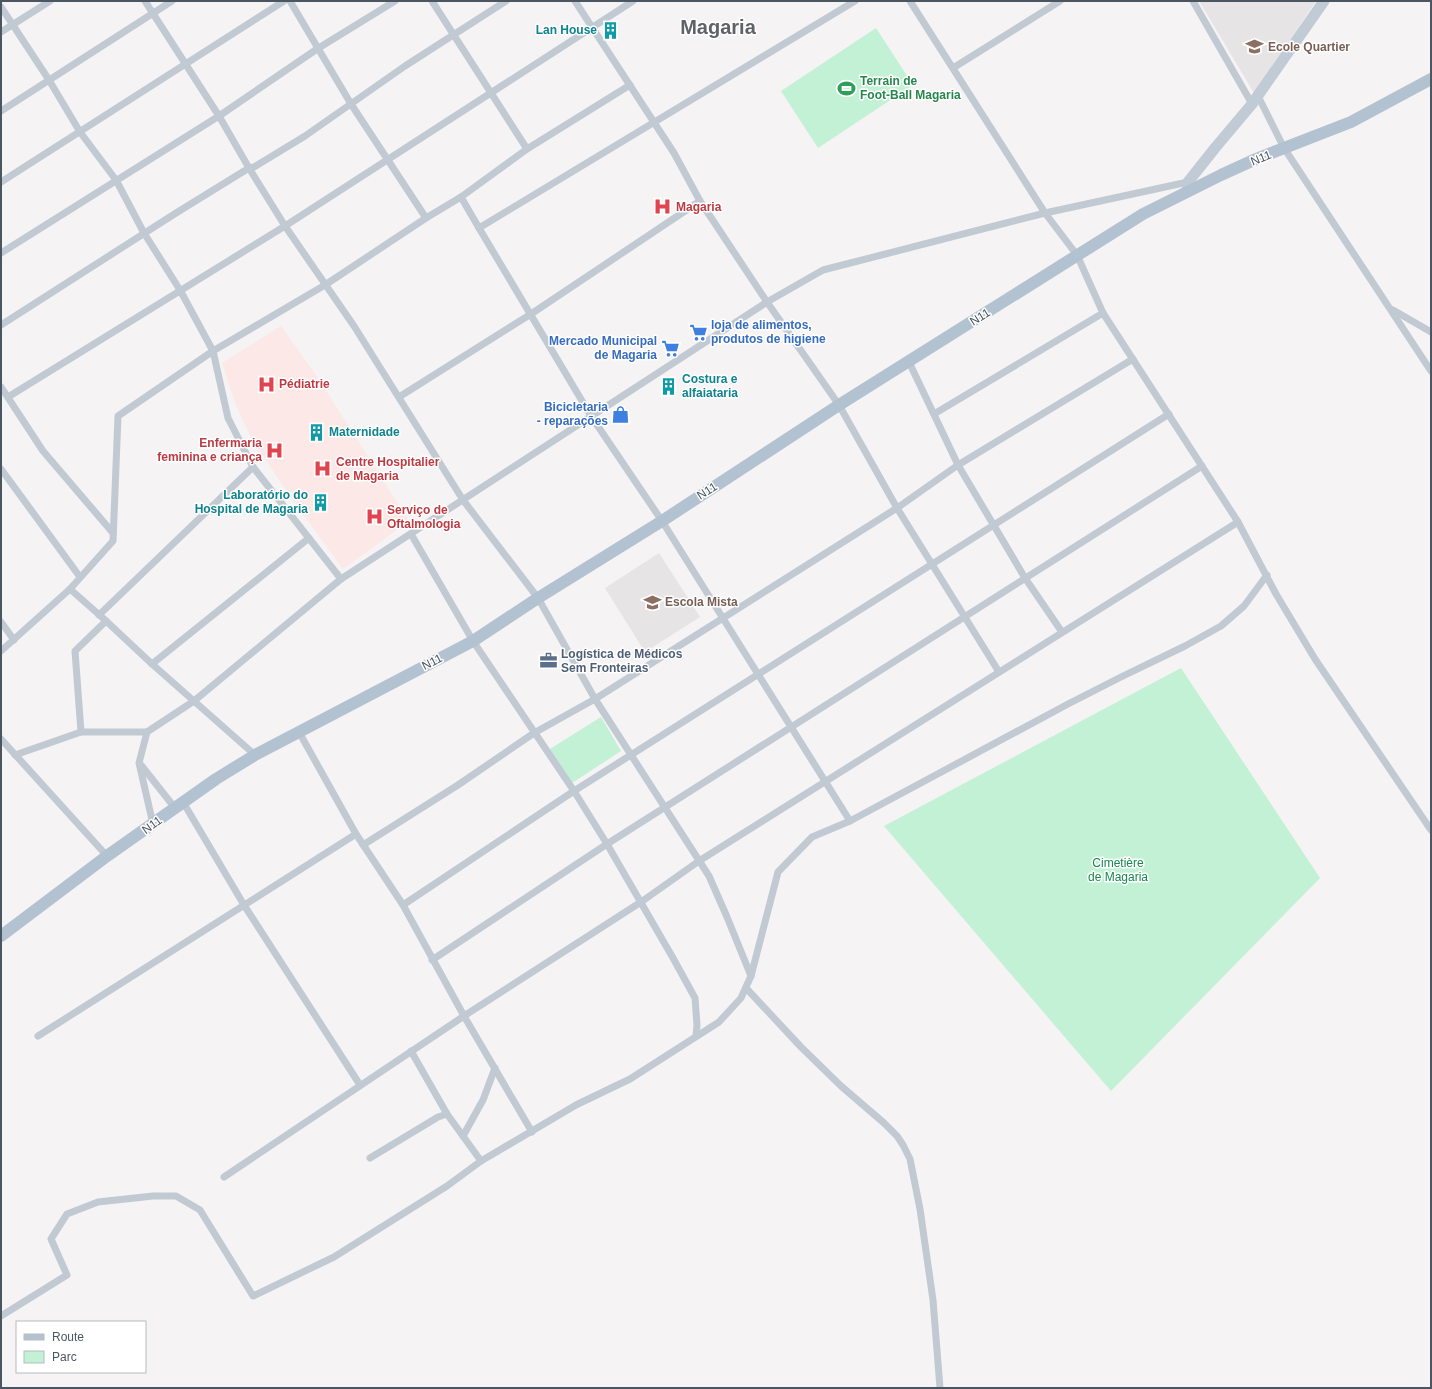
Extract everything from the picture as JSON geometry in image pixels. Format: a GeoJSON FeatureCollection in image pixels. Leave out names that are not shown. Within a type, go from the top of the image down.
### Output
{"type":"FeatureCollection","features":[{"type":"Feature","properties":{"kind":"main road"},"geometry":{"type":"LineString","coordinates":[[1187,187],[1214,148],[1255,100],[1324,1]]}},
{"type":"Feature","properties":{"kind":"main road","name":"N11"},"geometry":{"type":"LineString","coordinates":[[1,936],[108,856],[216,779],[299,732],[473,641],[538,598],[662,521],[839,405],[1187,187],[1351,122],[1431,79]]}},
{"type":"Feature","properties":{"kind":"street"},"geometry":{"type":"LineString","coordinates":[[1,32],[50,1]]}},
{"type":"Feature","properties":{"kind":"street"},"geometry":{"type":"LineString","coordinates":[[145,1],[219,116],[285,226],[354,326],[463,500],[538,598],[595,699],[708,876],[724,910],[751,976]]}},
{"type":"Feature","properties":{"kind":"street"},"geometry":{"type":"LineString","coordinates":[[1,111],[172,1]]}},
{"type":"Feature","properties":{"kind":"street"},"geometry":{"type":"LineString","coordinates":[[1,182],[284,1]]}},
{"type":"Feature","properties":{"kind":"street"},"geometry":{"type":"LineString","coordinates":[[290,1],[350,104],[426,218]]}},
{"type":"Feature","properties":{"kind":"street"},"geometry":{"type":"LineString","coordinates":[[1,253],[219,116],[318,49],[394,1]]}},
{"type":"Feature","properties":{"kind":"street"},"geometry":{"type":"LineString","coordinates":[[432,1],[527,149]]}},
{"type":"Feature","properties":{"kind":"street"},"geometry":{"type":"LineString","coordinates":[[1,325],[144,233],[249,168],[254,167],[305,136],[405,66],[506,1]]}},
{"type":"Feature","properties":{"kind":"street"},"geometry":{"type":"LineString","coordinates":[[575,1],[674,153],[700,201],[767,302],[839,405],[897,508],[999,672]]}},
{"type":"Feature","properties":{"kind":"street"},"geometry":{"type":"LineString","coordinates":[[8,397],[285,226],[490,92],[633,1]]}},
{"type":"Feature","properties":{"kind":"street"},"geometry":{"type":"LineString","coordinates":[[479,228],[854,1]]}},
{"type":"Feature","properties":{"kind":"street"},"geometry":{"type":"LineString","coordinates":[[910,1],[1045,213],[1078,255],[1103,313],[1238,522],[1276,594],[1315,659],[1431,830]]}},
{"type":"Feature","properties":{"kind":"street"},"geometry":{"type":"LineString","coordinates":[[953,68],[1060,1]]}},
{"type":"Feature","properties":{"kind":"street"},"geometry":{"type":"LineString","coordinates":[[1192,1],[1284,148],[1431,370]]}},
{"type":"Feature","properties":{"kind":"street"},"geometry":{"type":"LineString","coordinates":[[1,7],[49,80],[80,132],[116,180],[144,233],[180,290],[213,351],[228,418],[253,467],[342,579]]}},
{"type":"Feature","properties":{"kind":"street"},"geometry":{"type":"LineString","coordinates":[[1,651],[70,589],[113,541],[118,416],[213,351],[325,285],[426,218],[461,197],[527,149],[630,85]]}},
{"type":"Feature","properties":{"kind":"street"},"geometry":{"type":"LineString","coordinates":[[15,755],[81,732],[148,732],[194,701],[342,579],[767,302],[823,270],[1045,213],[1187,187]]}},
{"type":"Feature","properties":{"kind":"street"},"geometry":{"type":"LineString","coordinates":[[461,197],[591,416],[662,521],[850,821]]}},
{"type":"Feature","properties":{"kind":"street"},"geometry":{"type":"LineString","coordinates":[[399,397],[531,314],[700,201]]}},
{"type":"Feature","properties":{"kind":"street"},"geometry":{"type":"LineString","coordinates":[[1391,309],[1431,332]]}},
{"type":"Feature","properties":{"kind":"street"},"geometry":{"type":"LineString","coordinates":[[934,414],[1103,313]]}},
{"type":"Feature","properties":{"kind":"street"},"geometry":{"type":"LineString","coordinates":[[363,845],[458,785],[534,734],[595,699],[897,508],[958,466],[1133,359]]}},
{"type":"Feature","properties":{"kind":"street"},"geometry":{"type":"LineString","coordinates":[[909,362],[958,466],[1025,578],[1062,632]]}},
{"type":"Feature","properties":{"kind":"street"},"geometry":{"type":"LineString","coordinates":[[1,387],[43,451],[113,533]]}},
{"type":"Feature","properties":{"kind":"street"},"geometry":{"type":"LineString","coordinates":[[403,905],[630,755],[1169,414]]}},
{"type":"Feature","properties":{"kind":"street"},"geometry":{"type":"LineString","coordinates":[[432,960],[607,844],[1202,466]]}},
{"type":"Feature","properties":{"kind":"street"},"geometry":{"type":"LineString","coordinates":[[99,615],[253,467]]}},
{"type":"Feature","properties":{"kind":"street"},"geometry":{"type":"LineString","coordinates":[[1,470],[80,577]]}},
{"type":"Feature","properties":{"kind":"street"},"geometry":{"type":"LineString","coordinates":[[224,1177],[464,1016],[641,902],[699,861],[1238,522]]}},
{"type":"Feature","properties":{"kind":"street"},"geometry":{"type":"LineString","coordinates":[[411,534],[473,641],[534,734],[574,791],[641,902],[695,998],[697,1025],[696,1036]]}},
{"type":"Feature","properties":{"kind":"street"},"geometry":{"type":"LineString","coordinates":[[152,664],[309,538]]}},
{"type":"Feature","properties":{"kind":"street"},"geometry":{"type":"LineString","coordinates":[[1,1316],[67,1275],[51,1239],[67,1214],[98,1202],[153,1196],[176,1196],[200,1210],[253,1296],[334,1257],[447,1186],[481,1161],[576,1105],[630,1079],[719,1022],[741,998],[751,976],[778,872],[812,837],[850,821],[1068,704],[1185,646],[1221,626],[1244,606],[1267,575]]}},
{"type":"Feature","properties":{"kind":"street"},"geometry":{"type":"LineString","coordinates":[[70,589],[255,756]]}},
{"type":"Feature","properties":{"kind":"street"},"geometry":{"type":"LineString","coordinates":[[81,732],[75,651],[106,621]]}},
{"type":"Feature","properties":{"kind":"street"},"geometry":{"type":"LineString","coordinates":[[1,622],[14,640]]}},
{"type":"Feature","properties":{"kind":"street"},"geometry":{"type":"LineString","coordinates":[[148,732],[139,763],[153,824]]}},
{"type":"Feature","properties":{"kind":"street"},"geometry":{"type":"LineString","coordinates":[[299,732],[356,834],[403,905],[432,960],[532,1132]]}},
{"type":"Feature","properties":{"kind":"street"},"geometry":{"type":"LineString","coordinates":[[1,739],[108,856]]}},
{"type":"Feature","properties":{"kind":"street"},"geometry":{"type":"LineString","coordinates":[[139,763],[179,805],[360,1085]]}},
{"type":"Feature","properties":{"kind":"street"},"geometry":{"type":"LineString","coordinates":[[38,1036],[356,834]]}},
{"type":"Feature","properties":{"kind":"street"},"geometry":{"type":"LineString","coordinates":[[746,988],[801,1047],[841,1086],[897,1136],[910,1159],[922,1224],[933,1300],[940,1388]]}},
{"type":"Feature","properties":{"kind":"street"},"geometry":{"type":"LineString","coordinates":[[411,1051],[447,1114],[481,1161]]}},
{"type":"Feature","properties":{"kind":"street"},"geometry":{"type":"LineString","coordinates":[[463,1136],[483,1100],[495,1068]]}},
{"type":"Feature","properties":{"kind":"street"},"geometry":{"type":"LineString","coordinates":[[370,1158],[438,1117],[447,1114]]}},
{"type":"Feature","properties":{"kind":"shaded area","name":"Ecole Quartier"},"geometry":{"type":"Polygon","coordinates":[[[1199,1],[1316,1],[1254,93],[1199,1]]]}},
{"type":"Feature","properties":{"kind":"shaded area","name":"Centre Hospitalier de Magaria"},"geometry":{"type":"Polygon","coordinates":[[[281,326],[316,375],[409,521],[343,569],[292,499],[251,438],[234,400],[222,363],[281,326]]]}},
{"type":"Feature","properties":{"kind":"shaded area","name":"Escola Mista"},"geometry":{"type":"Polygon","coordinates":[[[659,553],[700,617],[645,652],[605,588],[659,553]]]}},
{"type":"Feature","properties":{"kind":"green space","name":"Terrain de Foot-Ball Magaria"},"geometry":{"type":"Polygon","coordinates":[[[876,28],[913,85],[818,148],[781,91],[876,28]]]}},
{"type":"Feature","properties":{"kind":"green space","name":"Cimetière de Magaria"},"geometry":{"type":"Polygon","coordinates":[[[1181,668],[1320,878],[1111,1091],[884,826],[1181,668]]]}},
{"type":"Feature","properties":{"kind":"green space"},"geometry":{"type":"Polygon","coordinates":[[[601,717],[621,751],[572,783],[550,749],[601,717]]]}},
{"type":"Feature","properties":{"kind":"place","name":"Lan House"},"geometry":{"type":"Point","coordinates":[610,30]}},
{"type":"Feature","properties":{"kind":"place","name":"Ecole Quartier"},"geometry":{"type":"Point","coordinates":[1255,47]}},
{"type":"Feature","properties":{"kind":"place","name":"Terrain de Foot-Ball Magaria"},"geometry":{"type":"Point","coordinates":[847,88]}},
{"type":"Feature","properties":{"kind":"place","name":"Magaria"},"geometry":{"type":"Point","coordinates":[663,207]}},
{"type":"Feature","properties":{"kind":"place","name":"loja de alimentos, produtos de higiene"},"geometry":{"type":"Point","coordinates":[698,332]}},
{"type":"Feature","properties":{"kind":"place","name":"Mercado Municipal de Magaria"},"geometry":{"type":"Point","coordinates":[670,348]}},
{"type":"Feature","properties":{"kind":"place","name":"Pédiatrie"},"geometry":{"type":"Point","coordinates":[266,384]}},
{"type":"Feature","properties":{"kind":"place","name":"Costura e alfaiataria"},"geometry":{"type":"Point","coordinates":[669,386]}},
{"type":"Feature","properties":{"kind":"place","name":"Bicicletaria - reparações"},"geometry":{"type":"Point","coordinates":[621,414]}},
{"type":"Feature","properties":{"kind":"place","name":"Maternidade"},"geometry":{"type":"Point","coordinates":[316,432]}},
{"type":"Feature","properties":{"kind":"place","name":"Enfermaria feminina e criança"},"geometry":{"type":"Point","coordinates":[275,450]}},
{"type":"Feature","properties":{"kind":"place","name":"Centre Hospitalier de Magaria"},"geometry":{"type":"Point","coordinates":[323,469]}},
{"type":"Feature","properties":{"kind":"place","name":"Laboratório do Hospital de Magaria"},"geometry":{"type":"Point","coordinates":[321,502]}},
{"type":"Feature","properties":{"kind":"place","name":"Serviço de Oftalmologia"},"geometry":{"type":"Point","coordinates":[374,517]}},
{"type":"Feature","properties":{"kind":"place","name":"Escola Mista"},"geometry":{"type":"Point","coordinates":[652,602]}},
{"type":"Feature","properties":{"kind":"place","name":"Logística de Médicos Sem Fronteiras"},"geometry":{"type":"Point","coordinates":[548,661]}},
{"type":"Feature","properties":{"kind":"district","name":"Magaria"},"geometry":{"type":"Point","coordinates":[718,27]}}]}
